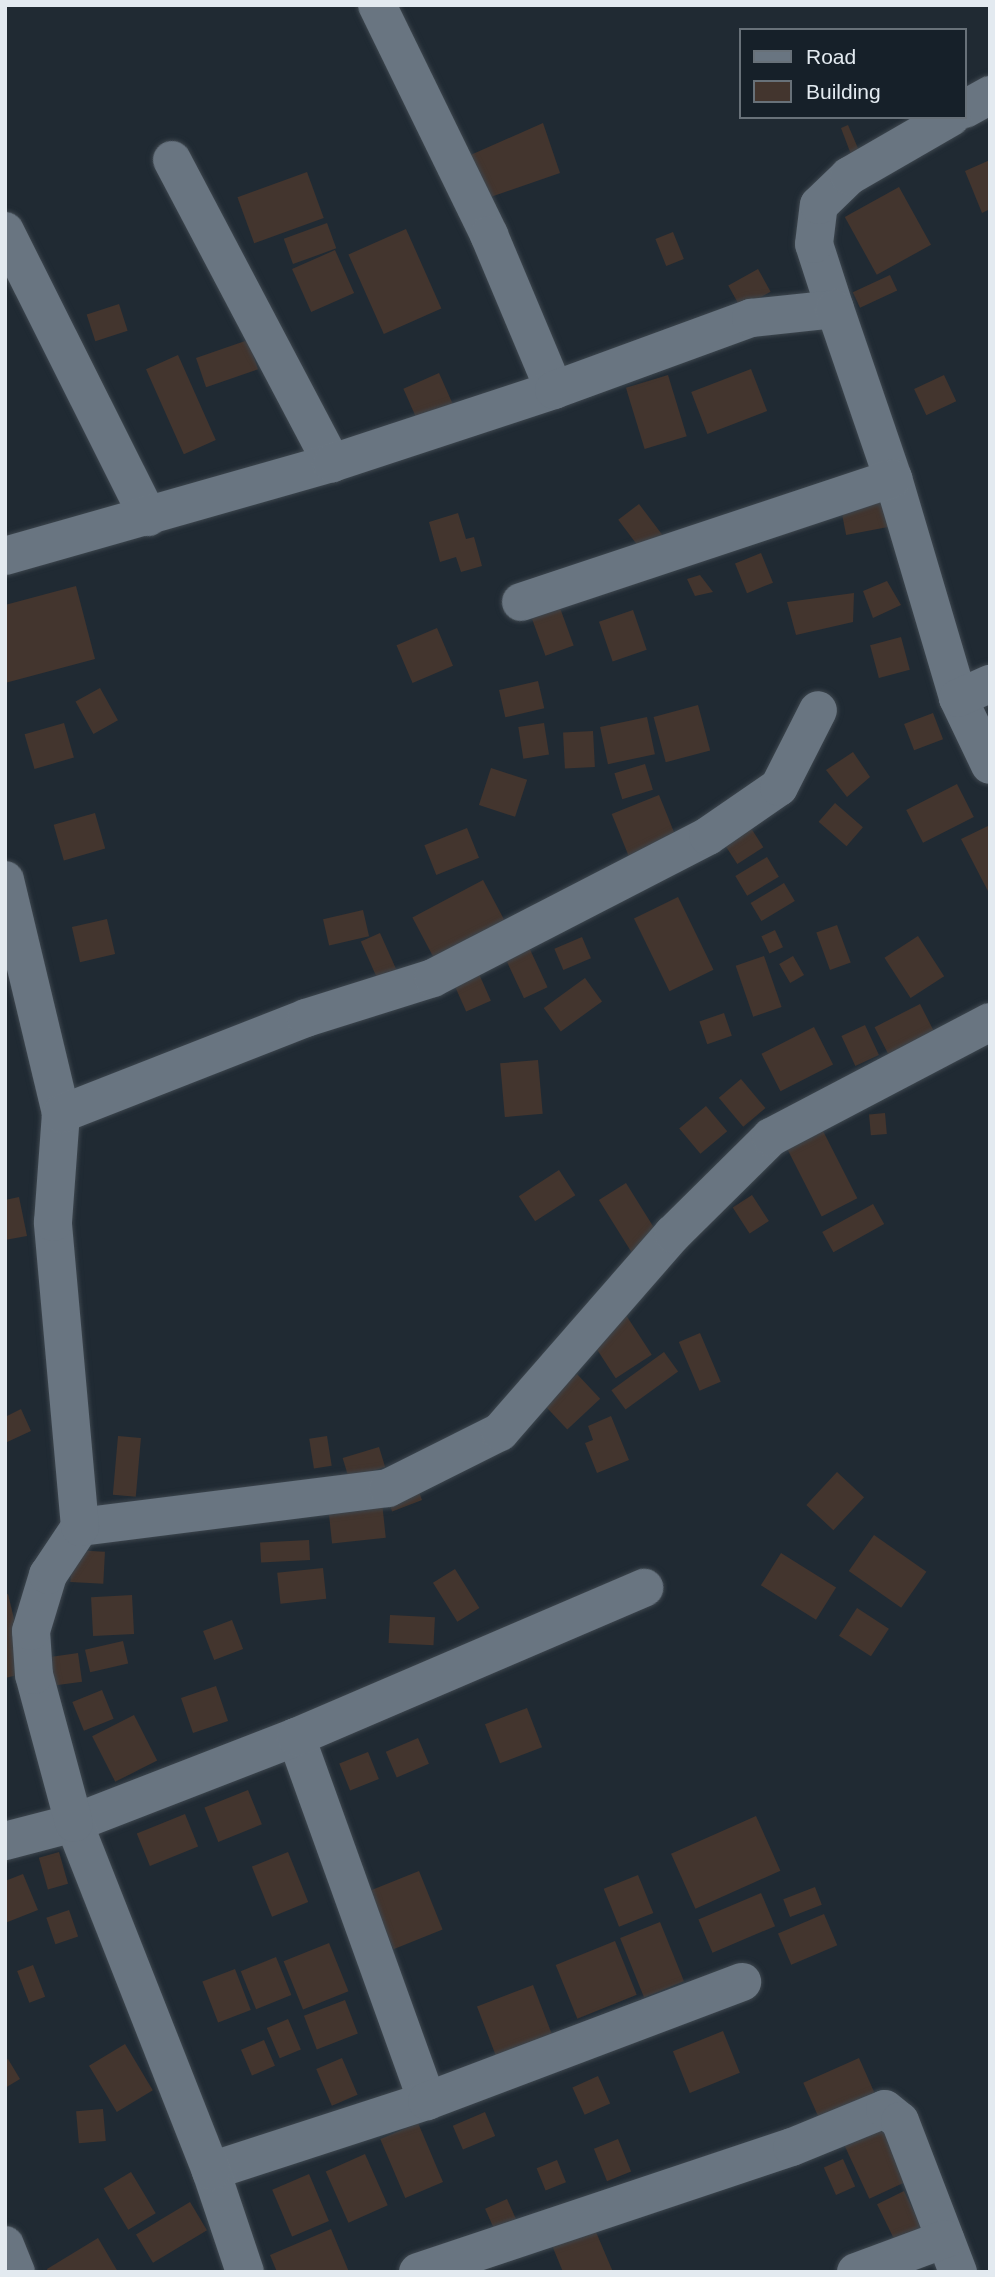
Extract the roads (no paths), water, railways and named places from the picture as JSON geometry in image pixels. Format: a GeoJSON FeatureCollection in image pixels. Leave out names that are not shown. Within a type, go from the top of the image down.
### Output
{"type":"FeatureCollection","features":[{"type":"Feature","properties":{"kind":"street"},"geometry":{"type":"LineString","coordinates":[[377,5],[489,235],[554,390]]}},
{"type":"Feature","properties":{"kind":"street"},"geometry":{"type":"LineString","coordinates":[[967,108],[990,95]]}},
{"type":"Feature","properties":{"kind":"street"},"geometry":{"type":"LineString","coordinates":[[948,119],[849,176],[819,205],[814,244],[893,478],[974,691],[990,765]]}},
{"type":"Feature","properties":{"kind":"street"},"geometry":{"type":"LineString","coordinates":[[172,160],[332,463]]}},
{"type":"Feature","properties":{"kind":"street"},"geometry":{"type":"LineString","coordinates":[[5,231],[148,517]]}},
{"type":"Feature","properties":{"kind":"street"},"geometry":{"type":"LineString","coordinates":[[5,556],[332,463],[554,390],[751,318],[835,309]]}},
{"type":"Feature","properties":{"kind":"street"},"geometry":{"type":"LineString","coordinates":[[521,602],[893,478]]}},
{"type":"Feature","properties":{"kind":"street"},"geometry":{"type":"LineString","coordinates":[[61,1114],[306,1018],[433,978],[708,836],[779,787],[818,710]]}},
{"type":"Feature","properties":{"kind":"street"},"geometry":{"type":"LineString","coordinates":[[5,880],[61,1114],[53,1222],[79,1527],[48,1574],[31,1631],[34,1675],[75,1823],[211,2171],[234,2268]]}},
{"type":"Feature","properties":{"kind":"street"},"geometry":{"type":"LineString","coordinates":[[79,1527],[388,1488],[500,1432],[673,1234],[771,1137],[990,1022]]}},
{"type":"Feature","properties":{"kind":"street"},"geometry":{"type":"LineString","coordinates":[[5,1841],[75,1823],[296,1737],[644,1588]]}},
{"type":"Feature","properties":{"kind":"street"},"geometry":{"type":"LineString","coordinates":[[296,1737],[427,2101]]}},
{"type":"Feature","properties":{"kind":"street"},"geometry":{"type":"LineString","coordinates":[[211,2171],[427,2101],[742,1982]]}},
{"type":"Feature","properties":{"kind":"street"},"geometry":{"type":"LineString","coordinates":[[418,2272],[792,2147],[885,2109],[900,2121],[952,2255],[856,2272]]}},
{"type":"Feature","properties":{"kind":"street"},"geometry":{"type":"LineString","coordinates":[[5,2245],[16,2272]]}}]}
